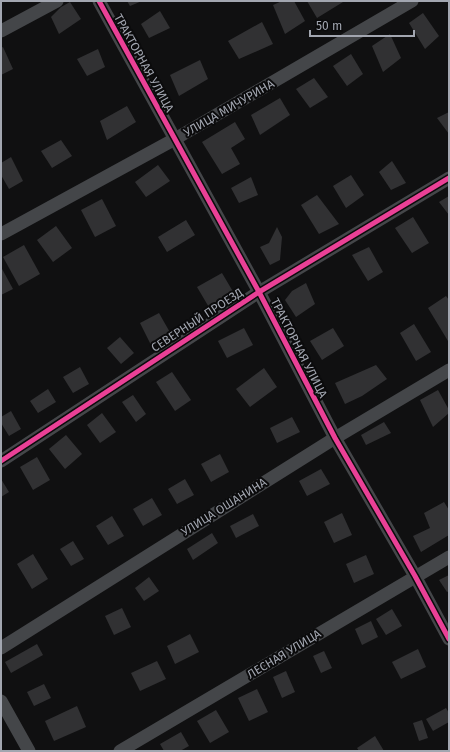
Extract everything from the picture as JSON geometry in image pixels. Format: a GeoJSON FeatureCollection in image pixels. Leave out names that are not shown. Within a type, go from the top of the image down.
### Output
{"type":"FeatureCollection","features":[{"type":"Feature","properties":{"kind":"street"},"geometry":{"type":"LineString","coordinates":[[1,31],[57,1]]}},
{"type":"Feature","properties":{"kind":"street","name":"ТРАКТОРНАЯ УЛИЦА"},"geometry":{"type":"LineString","coordinates":[[99,1],[258,292],[335,438],[415,576],[449,639]]}},
{"type":"Feature","properties":{"kind":"street","name":"УЛИЦА МИЧУРИНА"},"geometry":{"type":"LineString","coordinates":[[1,234],[175,139],[412,1]]}},
{"type":"Feature","properties":{"kind":"street","name":"СЕВЕРНЫЙ ПРОЕЗД"},"geometry":{"type":"LineString","coordinates":[[1,461],[258,292],[449,178]]}},
{"type":"Feature","properties":{"kind":"street","name":"УЛИЦА ОШАНИНА"},"geometry":{"type":"LineString","coordinates":[[1,648],[335,438],[449,370]]}},
{"type":"Feature","properties":{"kind":"street","name":"ЛЕСНАЯ УЛИЦА"},"geometry":{"type":"LineString","coordinates":[[120,751],[415,576],[449,558]]}},
{"type":"Feature","properties":{"kind":"street"},"geometry":{"type":"LineString","coordinates":[[1,700],[29,751]]}},
{"type":"Feature","properties":{"kind":"building"},"geometry":{"type":"Polygon","coordinates":[[[127,1],[142,1],[130,6],[127,1]]]}},
{"type":"Feature","properties":{"kind":"building"},"geometry":{"type":"Polygon","coordinates":[[[282,1],[294,1],[305,21],[285,34],[273,5],[282,1]]]}},
{"type":"Feature","properties":{"kind":"building"},"geometry":{"type":"Polygon","coordinates":[[[307,1],[342,1],[343,2],[317,18],[307,1]]]}},
{"type":"Feature","properties":{"kind":"building"},"geometry":{"type":"Polygon","coordinates":[[[70,2],[81,19],[59,34],[51,17],[61,7],[70,2]]]}},
{"type":"Feature","properties":{"kind":"building"},"geometry":{"type":"Polygon","coordinates":[[[160,11],[170,28],[149,38],[141,24],[160,11]]]}},
{"type":"Feature","properties":{"kind":"building"},"geometry":{"type":"Polygon","coordinates":[[[423,13],[439,36],[425,49],[409,23],[423,13]]]}},
{"type":"Feature","properties":{"kind":"building"},"geometry":{"type":"Polygon","coordinates":[[[262,22],[273,44],[239,59],[228,41],[262,22]]]}},
{"type":"Feature","properties":{"kind":"building"},"geometry":{"type":"Polygon","coordinates":[[[390,34],[401,58],[383,72],[372,46],[390,34]]]}},
{"type":"Feature","properties":{"kind":"building"},"geometry":{"type":"Polygon","coordinates":[[[3,47],[13,69],[1,75],[1,48],[3,47]]]}},
{"type":"Feature","properties":{"kind":"building"},"geometry":{"type":"Polygon","coordinates":[[[98,49],[105,67],[87,76],[77,59],[98,49]]]}},
{"type":"Feature","properties":{"kind":"building"},"geometry":{"type":"Polygon","coordinates":[[[351,54],[363,74],[347,86],[333,66],[351,54]]]}},
{"type":"Feature","properties":{"kind":"building"},"geometry":{"type":"Polygon","coordinates":[[[200,60],[208,79],[179,96],[170,75],[200,60]]]}},
{"type":"Feature","properties":{"kind":"building"},"geometry":{"type":"Polygon","coordinates":[[[314,78],[328,97],[310,108],[296,89],[314,78]]]}},
{"type":"Feature","properties":{"kind":"building"},"geometry":{"type":"Polygon","coordinates":[[[280,98],[290,115],[260,135],[251,115],[280,98]]]}},
{"type":"Feature","properties":{"kind":"building"},"geometry":{"type":"Polygon","coordinates":[[[127,106],[136,122],[107,140],[100,121],[127,106]]]}},
{"type":"Feature","properties":{"kind":"building"},"geometry":{"type":"Polygon","coordinates":[[[449,112],[449,134],[437,118],[449,112]]]}},
{"type":"Feature","properties":{"kind":"building"},"geometry":{"type":"Polygon","coordinates":[[[235,122],[245,139],[231,148],[240,164],[222,174],[202,142],[235,122]]]}},
{"type":"Feature","properties":{"kind":"building"},"geometry":{"type":"Polygon","coordinates":[[[61,140],[72,156],[52,168],[41,151],[61,140]]]}},
{"type":"Feature","properties":{"kind":"building"},"geometry":{"type":"Polygon","coordinates":[[[11,157],[23,181],[9,189],[1,175],[1,163],[11,157]]]}},
{"type":"Feature","properties":{"kind":"building"},"geometry":{"type":"Polygon","coordinates":[[[392,161],[406,183],[391,190],[379,172],[392,161]]]}},
{"type":"Feature","properties":{"kind":"building"},"geometry":{"type":"Polygon","coordinates":[[[158,165],[170,181],[146,197],[135,182],[158,165]]]}},
{"type":"Feature","properties":{"kind":"building"},"geometry":{"type":"Polygon","coordinates":[[[351,175],[364,195],[346,208],[333,186],[351,175]]]}},
{"type":"Feature","properties":{"kind":"building"},"geometry":{"type":"Polygon","coordinates":[[[251,177],[258,195],[239,203],[231,188],[251,177]]]}},
{"type":"Feature","properties":{"kind":"building"},"geometry":{"type":"Polygon","coordinates":[[[317,195],[339,224],[319,234],[301,205],[317,195]]]}},
{"type":"Feature","properties":{"kind":"building"},"geometry":{"type":"Polygon","coordinates":[[[449,196],[449,215],[439,202],[449,196]]]}},
{"type":"Feature","properties":{"kind":"building"},"geometry":{"type":"Polygon","coordinates":[[[102,199],[116,226],[95,237],[81,210],[102,199]]]}},
{"type":"Feature","properties":{"kind":"building"},"geometry":{"type":"Polygon","coordinates":[[[413,217],[429,243],[412,253],[395,228],[413,217]]]}},
{"type":"Feature","properties":{"kind":"building"},"geometry":{"type":"Polygon","coordinates":[[[186,220],[195,235],[167,252],[158,237],[186,220]]]}},
{"type":"Feature","properties":{"kind":"building"},"geometry":{"type":"Polygon","coordinates":[[[56,226],[72,248],[53,262],[37,240],[56,226]]]}},
{"type":"Feature","properties":{"kind":"building"},"geometry":{"type":"Polygon","coordinates":[[[277,227],[282,237],[280,260],[270,265],[260,247],[269,243],[277,227]]]}},
{"type":"Feature","properties":{"kind":"building"},"geometry":{"type":"Polygon","coordinates":[[[24,245],[40,274],[19,286],[3,257],[24,245]]]}},
{"type":"Feature","properties":{"kind":"building"},"geometry":{"type":"Polygon","coordinates":[[[369,247],[383,272],[368,281],[352,255],[369,247]]]}},
{"type":"Feature","properties":{"kind":"building"},"geometry":{"type":"Polygon","coordinates":[[[1,267],[13,289],[1,295],[1,267]]]}},
{"type":"Feature","properties":{"kind":"building"},"geometry":{"type":"Polygon","coordinates":[[[222,273],[235,295],[210,309],[197,287],[222,273]]]}},
{"type":"Feature","properties":{"kind":"building"},"geometry":{"type":"Polygon","coordinates":[[[306,283],[315,304],[296,317],[285,300],[292,291],[306,283]]]}},
{"type":"Feature","properties":{"kind":"building"},"geometry":{"type":"Polygon","coordinates":[[[446,296],[449,300],[448,341],[428,308],[446,296]]]}},
{"type":"Feature","properties":{"kind":"building"},"geometry":{"type":"Polygon","coordinates":[[[159,313],[172,336],[152,347],[140,323],[159,313]]]}},
{"type":"Feature","properties":{"kind":"building"},"geometry":{"type":"Polygon","coordinates":[[[414,324],[431,352],[416,361],[400,333],[414,324]]]}},
{"type":"Feature","properties":{"kind":"building"},"geometry":{"type":"Polygon","coordinates":[[[244,328],[253,345],[227,358],[218,341],[244,328]]]}},
{"type":"Feature","properties":{"kind":"building"},"geometry":{"type":"Polygon","coordinates":[[[333,328],[344,346],[322,360],[310,341],[333,328]]]}},
{"type":"Feature","properties":{"kind":"building"},"geometry":{"type":"Polygon","coordinates":[[[120,337],[134,353],[121,364],[107,348],[120,337]]]}},
{"type":"Feature","properties":{"kind":"building"},"geometry":{"type":"Polygon","coordinates":[[[376,365],[387,379],[362,396],[345,404],[335,383],[376,365]]]}},
{"type":"Feature","properties":{"kind":"building"},"geometry":{"type":"Polygon","coordinates":[[[80,367],[89,384],[73,393],[63,377],[80,367]]]}},
{"type":"Feature","properties":{"kind":"building"},"geometry":{"type":"Polygon","coordinates":[[[264,368],[277,387],[250,407],[236,389],[264,368]]]}},
{"type":"Feature","properties":{"kind":"building"},"geometry":{"type":"Polygon","coordinates":[[[172,372],[191,400],[175,411],[156,382],[172,372]]]}},
{"type":"Feature","properties":{"kind":"building"},"geometry":{"type":"Polygon","coordinates":[[[48,389],[56,402],[38,413],[30,401],[48,389]]]}},
{"type":"Feature","properties":{"kind":"building"},"geometry":{"type":"Polygon","coordinates":[[[438,390],[449,410],[449,413],[433,427],[420,400],[438,390]]]}},
{"type":"Feature","properties":{"kind":"building"},"geometry":{"type":"Polygon","coordinates":[[[133,395],[146,414],[136,422],[122,402],[133,395]]]}},
{"type":"Feature","properties":{"kind":"building"},"geometry":{"type":"Polygon","coordinates":[[[11,411],[21,429],[9,436],[1,423],[1,417],[11,411]]]}},
{"type":"Feature","properties":{"kind":"building"},"geometry":{"type":"Polygon","coordinates":[[[102,413],[116,432],[100,443],[87,425],[102,413]]]}},
{"type":"Feature","properties":{"kind":"building"},"geometry":{"type":"Polygon","coordinates":[[[292,417],[300,432],[277,443],[270,428],[292,417]]]}},
{"type":"Feature","properties":{"kind":"building"},"geometry":{"type":"Polygon","coordinates":[[[384,422],[391,433],[366,445],[361,435],[384,422]]]}},
{"type":"Feature","properties":{"kind":"building"},"geometry":{"type":"Polygon","coordinates":[[[66,435],[82,454],[65,469],[49,449],[66,435]]]}},
{"type":"Feature","properties":{"kind":"building"},"geometry":{"type":"Polygon","coordinates":[[[220,454],[229,472],[211,482],[201,464],[220,454]]]}},
{"type":"Feature","properties":{"kind":"building"},"geometry":{"type":"Polygon","coordinates":[[[37,457],[50,480],[33,490],[20,467],[37,457]]]}},
{"type":"Feature","properties":{"kind":"building"},"geometry":{"type":"Polygon","coordinates":[[[321,469],[330,484],[307,496],[299,481],[321,469]]]}},
{"type":"Feature","properties":{"kind":"building"},"geometry":{"type":"Polygon","coordinates":[[[1,479],[9,492],[1,497],[1,479]]]}},
{"type":"Feature","properties":{"kind":"building"},"geometry":{"type":"Polygon","coordinates":[[[185,479],[194,495],[177,504],[168,489],[185,479]]]}},
{"type":"Feature","properties":{"kind":"building"},"geometry":{"type":"Polygon","coordinates":[[[152,498],[162,515],[143,526],[133,509],[152,498]]]}},
{"type":"Feature","properties":{"kind":"building"},"geometry":{"type":"Polygon","coordinates":[[[444,502],[449,510],[449,535],[421,552],[413,536],[430,528],[424,513],[444,502]]]}},
{"type":"Feature","properties":{"kind":"building"},"geometry":{"type":"Polygon","coordinates":[[[342,513],[352,535],[334,543],[324,522],[342,513]]]}},
{"type":"Feature","properties":{"kind":"building"},"geometry":{"type":"Polygon","coordinates":[[[253,514],[259,526],[236,538],[230,526],[253,514]]]}},
{"type":"Feature","properties":{"kind":"building"},"geometry":{"type":"Polygon","coordinates":[[[112,516],[124,536],[108,545],[96,526],[112,516]]]}},
{"type":"Feature","properties":{"kind":"building"},"geometry":{"type":"Polygon","coordinates":[[[212,533],[218,543],[193,560],[187,549],[212,533]]]}},
{"type":"Feature","properties":{"kind":"building"},"geometry":{"type":"Polygon","coordinates":[[[73,541],[84,559],[71,566],[60,549],[73,541]]]}},
{"type":"Feature","properties":{"kind":"building"},"geometry":{"type":"Polygon","coordinates":[[[33,554],[48,579],[32,589],[17,564],[33,554]]]}},
{"type":"Feature","properties":{"kind":"building"},"geometry":{"type":"Polygon","coordinates":[[[366,555],[374,574],[354,583],[346,564],[366,555]]]}},
{"type":"Feature","properties":{"kind":"building"},"geometry":{"type":"Polygon","coordinates":[[[449,575],[449,591],[447,592],[439,580],[449,575]]]}},
{"type":"Feature","properties":{"kind":"building"},"geometry":{"type":"Polygon","coordinates":[[[149,577],[159,591],[144,601],[135,588],[149,577]]]}},
{"type":"Feature","properties":{"kind":"building"},"geometry":{"type":"Polygon","coordinates":[[[122,608],[131,627],[114,635],[105,616],[122,608]]]}},
{"type":"Feature","properties":{"kind":"building"},"geometry":{"type":"Polygon","coordinates":[[[392,609],[402,626],[386,635],[376,619],[392,609]]]}},
{"type":"Feature","properties":{"kind":"building"},"geometry":{"type":"Polygon","coordinates":[[[371,621],[378,637],[362,645],[355,629],[371,621]]]}},
{"type":"Feature","properties":{"kind":"building"},"geometry":{"type":"Polygon","coordinates":[[[190,634],[199,652],[175,664],[167,646],[190,634]]]}},
{"type":"Feature","properties":{"kind":"building"},"geometry":{"type":"Polygon","coordinates":[[[37,644],[43,655],[11,673],[5,662],[37,644]]]}},
{"type":"Feature","properties":{"kind":"building"},"geometry":{"type":"Polygon","coordinates":[[[418,649],[426,667],[401,679],[392,662],[418,649]]]}},
{"type":"Feature","properties":{"kind":"building"},"geometry":{"type":"Polygon","coordinates":[[[324,651],[332,668],[321,673],[313,656],[324,651]]]}},
{"type":"Feature","properties":{"kind":"building"},"geometry":{"type":"Polygon","coordinates":[[[157,661],[166,679],[140,691],[131,673],[157,661]]]}},
{"type":"Feature","properties":{"kind":"building"},"geometry":{"type":"Polygon","coordinates":[[[286,671],[295,692],[282,698],[273,677],[286,671]]]}},
{"type":"Feature","properties":{"kind":"building"},"geometry":{"type":"Polygon","coordinates":[[[44,684],[51,698],[34,706],[27,692],[44,684]]]}},
{"type":"Feature","properties":{"kind":"building"},"geometry":{"type":"Polygon","coordinates":[[[257,689],[268,712],[249,721],[238,698],[257,689]]]}},
{"type":"Feature","properties":{"kind":"building"},"geometry":{"type":"Polygon","coordinates":[[[77,706],[86,727],[54,741],[45,721],[77,706]]]}},
{"type":"Feature","properties":{"kind":"building"},"geometry":{"type":"Polygon","coordinates":[[[446,708],[449,713],[449,722],[433,731],[426,719],[446,708]]]}},
{"type":"Feature","properties":{"kind":"building"},"geometry":{"type":"Polygon","coordinates":[[[216,710],[229,732],[210,743],[197,721],[216,710]]]}},
{"type":"Feature","properties":{"kind":"building"},"geometry":{"type":"Polygon","coordinates":[[[422,720],[428,738],[419,741],[413,723],[422,720]]]}},
{"type":"Feature","properties":{"kind":"building"},"geometry":{"type":"Polygon","coordinates":[[[181,732],[189,746],[180,751],[164,751],[160,744],[181,732]]]}},
{"type":"Feature","properties":{"kind":"building"},"geometry":{"type":"Polygon","coordinates":[[[375,736],[384,751],[359,751],[357,748],[375,736]]]}},
{"type":"Feature","properties":{"kind":"cycle path"},"geometry":{"type":"LineString","coordinates":[[99,1],[259,292],[335,438],[415,576],[449,639]]}},
{"type":"Feature","properties":{"kind":"cycle path"},"geometry":{"type":"LineString","coordinates":[[1,461],[259,292],[449,178]]}}]}
